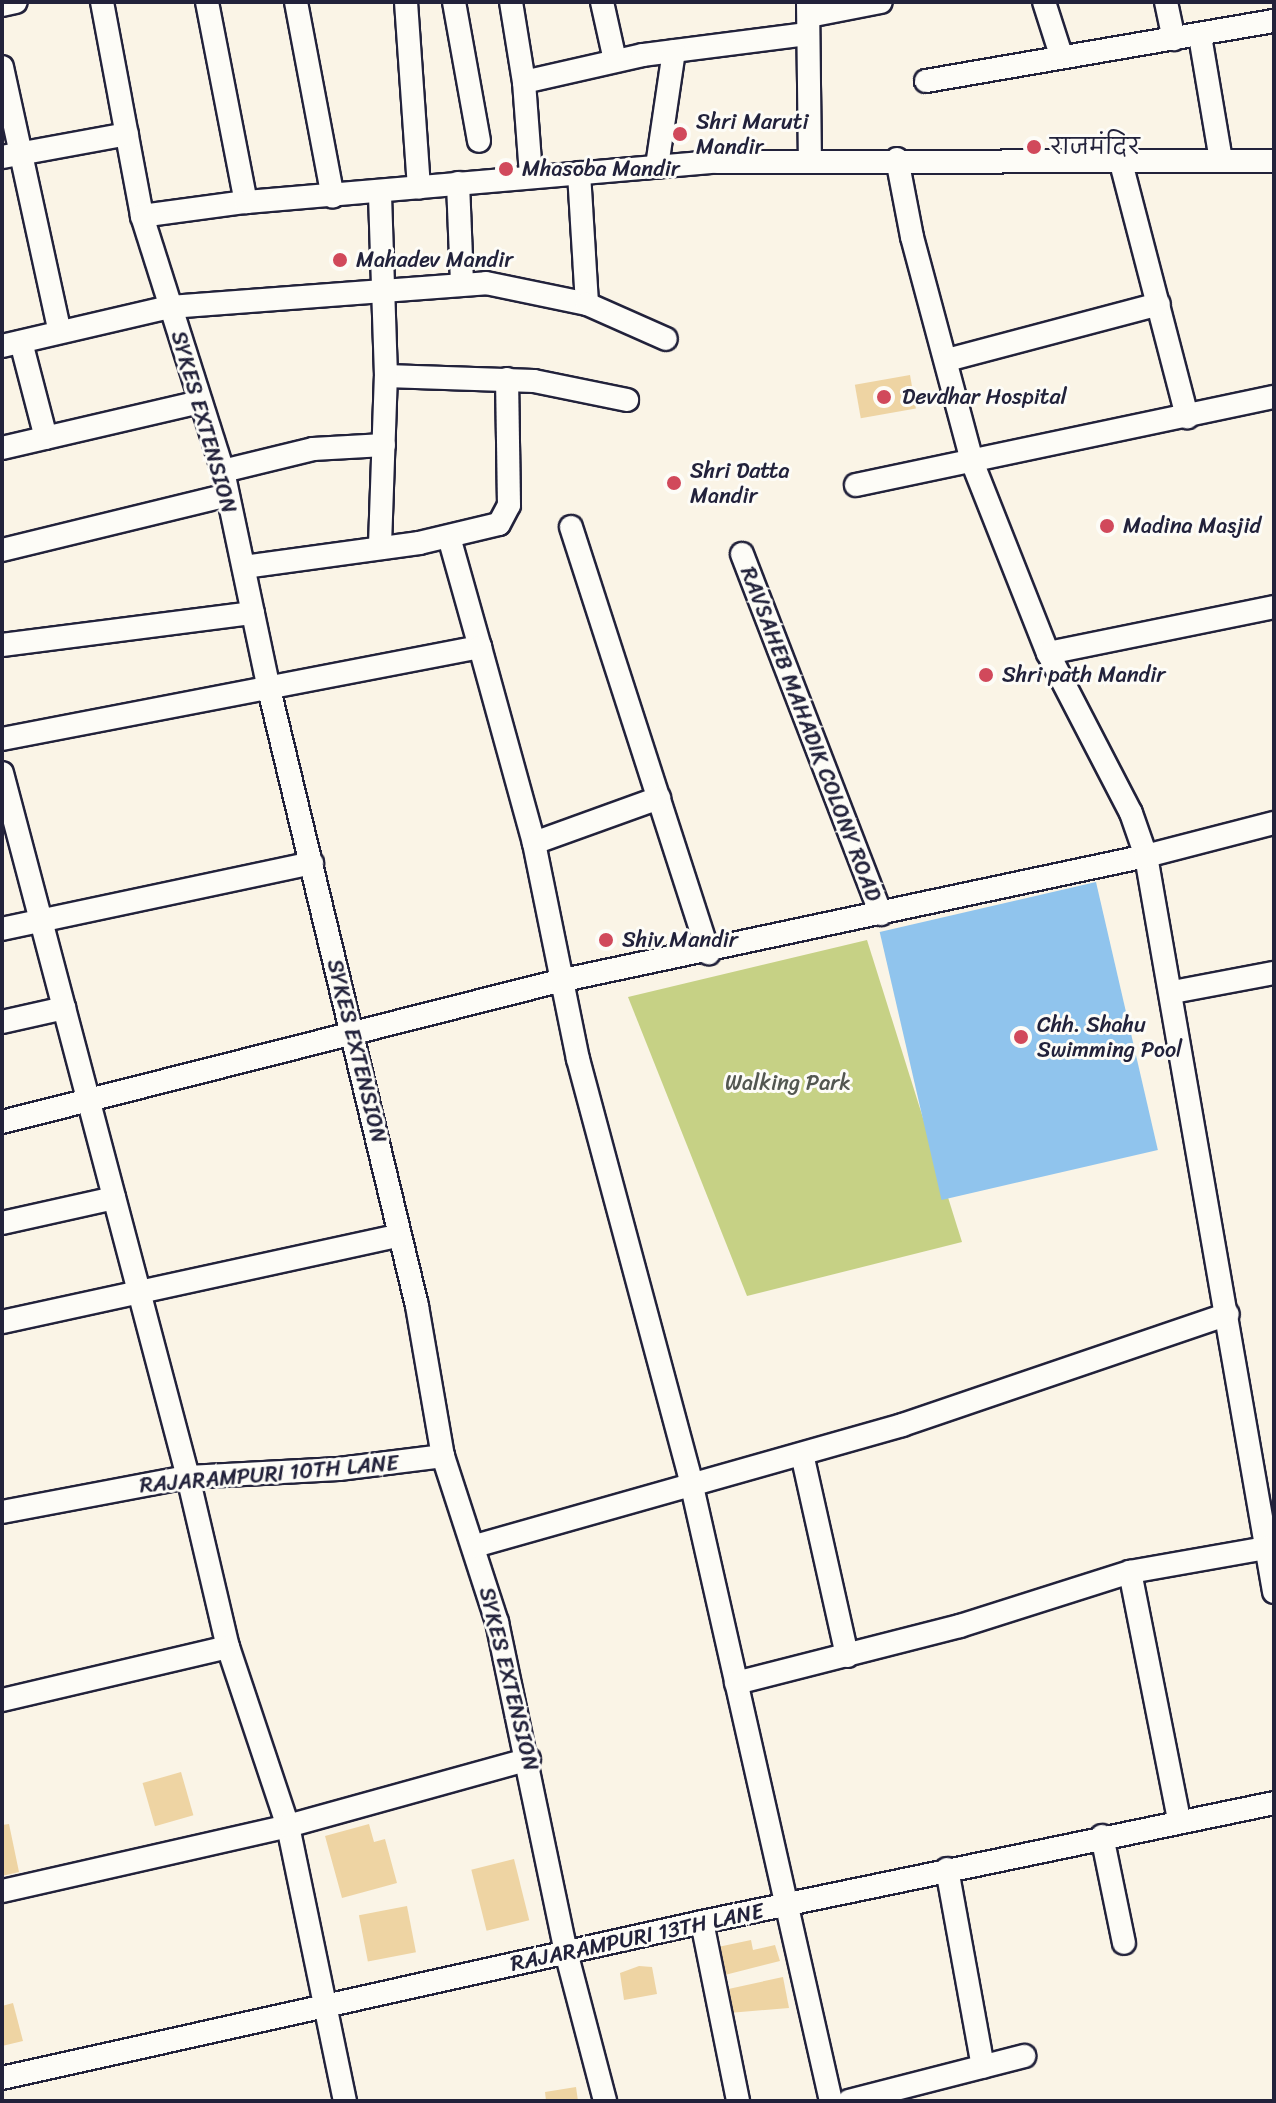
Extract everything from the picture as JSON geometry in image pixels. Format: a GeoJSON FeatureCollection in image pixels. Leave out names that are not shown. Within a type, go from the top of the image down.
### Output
{"type":"FeatureCollection","features":[{"type":"Feature","properties":{"kind":"street"},"geometry":{"type":"LineString","coordinates":[[2,5],[16,2]]}},
{"type":"Feature","properties":{"kind":"street","name":"SYKES EXTENSION"},"geometry":{"type":"LineString","coordinates":[[102,2],[142,216],[223,471],[269,689],[400,1235],[443,1456],[475,1546],[529,1759],[566,1952],[605,2101]]}},
{"type":"Feature","properties":{"kind":"street"},"geometry":{"type":"LineString","coordinates":[[207,2],[246,202]]}},
{"type":"Feature","properties":{"kind":"street"},"geometry":{"type":"LineString","coordinates":[[296,2],[333,197]]}},
{"type":"Feature","properties":{"kind":"street"},"geometry":{"type":"LineString","coordinates":[[406,2],[419,188]]}},
{"type":"Feature","properties":{"kind":"street"},"geometry":{"type":"LineString","coordinates":[[454,2],[479,141]]}},
{"type":"Feature","properties":{"kind":"street"},"geometry":{"type":"LineString","coordinates":[[511,2],[524,82],[531,176]]}},
{"type":"Feature","properties":{"kind":"street"},"geometry":{"type":"LineString","coordinates":[[602,2],[615,60]]}},
{"type":"Feature","properties":{"kind":"street"},"geometry":{"type":"LineString","coordinates":[[524,82],[615,60],[674,51],[881,2]]}},
{"type":"Feature","properties":{"kind":"street"},"geometry":{"type":"LineString","coordinates":[[1044,2],[1061,55]]}},
{"type":"Feature","properties":{"kind":"street"},"geometry":{"type":"LineString","coordinates":[[1166,2],[1174,39]]}},
{"type":"Feature","properties":{"kind":"street"},"geometry":{"type":"LineString","coordinates":[[808,17],[810,160]]}},
{"type":"Feature","properties":{"kind":"street"},"geometry":{"type":"LineString","coordinates":[[926,81],[1061,55],[1200,36],[1274,21]]}},
{"type":"Feature","properties":{"kind":"street"},"geometry":{"type":"LineString","coordinates":[[1200,36],[1221,160]]}},
{"type":"Feature","properties":{"kind":"street"},"geometry":{"type":"LineString","coordinates":[[657,166],[674,51]]}},
{"type":"Feature","properties":{"kind":"street"},"geometry":{"type":"LineString","coordinates":[[2,67],[13,155],[60,332]]}},
{"type":"Feature","properties":{"kind":"street"},"geometry":{"type":"LineString","coordinates":[[13,155],[127,134]]}},
{"type":"Feature","properties":{"kind":"street"},"geometry":{"type":"LineString","coordinates":[[142,216],[246,202],[333,197],[657,166],[897,159],[1274,161]]}},
{"type":"Feature","properties":{"kind":"street"},"geometry":{"type":"LineString","coordinates":[[897,159],[973,464],[1048,653],[1131,813],[1146,856],[1173,992],[1274,1592]]}},
{"type":"Feature","properties":{"kind":"street"},"geometry":{"type":"LineString","coordinates":[[1120,159],[1187,417]]}},
{"type":"Feature","properties":{"kind":"street"},"geometry":{"type":"LineString","coordinates":[[579,173],[587,304]]}},
{"type":"Feature","properties":{"kind":"street"},"geometry":{"type":"LineString","coordinates":[[458,183],[462,283]]}},
{"type":"Feature","properties":{"kind":"street"},"geometry":{"type":"LineString","coordinates":[[380,192],[386,376],[380,545]]}},
{"type":"Feature","properties":{"kind":"street"},"geometry":{"type":"LineString","coordinates":[[46,438],[11,344],[170,307],[462,283],[536,290],[587,304],[666,339]]}},
{"type":"Feature","properties":{"kind":"street"},"geometry":{"type":"LineString","coordinates":[[947,360],[1159,304]]}},
{"type":"Feature","properties":{"kind":"street"},"geometry":{"type":"LineString","coordinates":[[386,376],[507,379],[578,387],[627,400]]}},
{"type":"Feature","properties":{"kind":"street"},"geometry":{"type":"LineString","coordinates":[[244,567],[488,530],[506,518],[507,379]]}},
{"type":"Feature","properties":{"kind":"street"},"geometry":{"type":"LineString","coordinates":[[856,485],[973,464],[1274,397]]}},
{"type":"Feature","properties":{"kind":"street"},"geometry":{"type":"LineString","coordinates":[[2,448],[199,402]]}},
{"type":"Feature","properties":{"kind":"street"},"geometry":{"type":"LineString","coordinates":[[223,471],[313,449],[384,445]]}},
{"type":"Feature","properties":{"kind":"street"},"geometry":{"type":"LineString","coordinates":[[2,550],[227,495]]}},
{"type":"Feature","properties":{"kind":"street"},"geometry":{"type":"LineString","coordinates":[[571,527],[709,953]]}},
{"type":"Feature","properties":{"kind":"street"},"geometry":{"type":"LineString","coordinates":[[449,537],[534,843],[559,981],[691,1482],[831,2101]]}},
{"type":"Feature","properties":{"kind":"street","name":"RAVSAHEB MAHADIK COLONY ROAD"},"geometry":{"type":"LineString","coordinates":[[742,554],[881,914]]}},
{"type":"Feature","properties":{"kind":"street"},"geometry":{"type":"LineString","coordinates":[[1048,653],[1274,607]]}},
{"type":"Feature","properties":{"kind":"street"},"geometry":{"type":"LineString","coordinates":[[2,645],[253,613]]}},
{"type":"Feature","properties":{"kind":"street"},"geometry":{"type":"LineString","coordinates":[[2,739],[480,647]]}},
{"type":"Feature","properties":{"kind":"street"},"geometry":{"type":"LineString","coordinates":[[2,773],[11,840],[41,921],[188,1477],[228,1647],[288,1826],[329,2006],[345,2101]]}},
{"type":"Feature","properties":{"kind":"street"},"geometry":{"type":"LineString","coordinates":[[534,843],[659,798]]}},
{"type":"Feature","properties":{"kind":"street"},"geometry":{"type":"LineString","coordinates":[[2,1122],[559,981],[709,953],[1146,856],[1274,823]]}},
{"type":"Feature","properties":{"kind":"street"},"geometry":{"type":"LineString","coordinates":[[2,929],[312,863]]}},
{"type":"Feature","properties":{"kind":"street"},"geometry":{"type":"LineString","coordinates":[[1173,992],[1274,973]]}},
{"type":"Feature","properties":{"kind":"street"},"geometry":{"type":"LineString","coordinates":[[2,1022],[64,1008]]}},
{"type":"Feature","properties":{"kind":"street"},"geometry":{"type":"LineString","coordinates":[[2,1223],[114,1198]]}},
{"type":"Feature","properties":{"kind":"street"},"geometry":{"type":"LineString","coordinates":[[2,1322],[400,1235]]}},
{"type":"Feature","properties":{"kind":"street"},"geometry":{"type":"LineString","coordinates":[[475,1546],[691,1482],[802,1454],[1014,1388],[1228,1314]]}},
{"type":"Feature","properties":{"kind":"street"},"geometry":{"type":"LineString","coordinates":[[802,1454],[847,1656]]}},
{"type":"Feature","properties":{"kind":"street","name":"RAJARAMPURI 10TH LANE"},"geometry":{"type":"LineString","coordinates":[[2,1512],[188,1477],[339,1469],[443,1456]]}},
{"type":"Feature","properties":{"kind":"street"},"geometry":{"type":"LineString","coordinates":[[736,1683],[847,1656],[1130,1572],[1266,1548]]}},
{"type":"Feature","properties":{"kind":"street"},"geometry":{"type":"LineString","coordinates":[[1130,1572],[1179,1820]]}},
{"type":"Feature","properties":{"kind":"street"},"geometry":{"type":"LineString","coordinates":[[2,1700],[228,1647]]}},
{"type":"Feature","properties":{"kind":"street"},"geometry":{"type":"LineString","coordinates":[[2,1891],[288,1826],[529,1759]]}},
{"type":"Feature","properties":{"kind":"street","name":"RAJARAMPURI 13TH LANE"},"geometry":{"type":"LineString","coordinates":[[2,2078],[947,1869],[1274,1803]]}},
{"type":"Feature","properties":{"kind":"street"},"geometry":{"type":"LineString","coordinates":[[1102,1836],[1124,1943]]}},
{"type":"Feature","properties":{"kind":"street"},"geometry":{"type":"LineString","coordinates":[[947,1869],[983,2067]]}},
{"type":"Feature","properties":{"kind":"street"},"geometry":{"type":"LineString","coordinates":[[702,1922],[738,2101]]}},
{"type":"Feature","properties":{"kind":"street"},"geometry":{"type":"LineString","coordinates":[[849,2101],[1024,2056]]}},
{"type":"Feature","properties":{"kind":"green space","name":"Walking Park"},"geometry":{"type":"Polygon","coordinates":[[[867,940],[962,1242],[747,1296],[628,997],[867,940]]]}},
{"type":"Feature","properties":{"kind":"water","name":"Chh. Shahu Swimming Pool"},"geometry":{"type":"Polygon","coordinates":[[[1096,882],[1158,1150],[942,1200],[880,932],[1096,882]]]}},
{"type":"Feature","properties":{"kind":"building"},"geometry":{"type":"Polygon","coordinates":[[[910,375],[916,408],[861,418],[855,385],[910,375]]]}},
{"type":"Feature","properties":{"kind":"building"},"geometry":{"type":"Polygon","coordinates":[[[181,1772],[193,1815],[155,1826],[143,1783],[181,1772]]]}},
{"type":"Feature","properties":{"kind":"building"},"geometry":{"type":"Polygon","coordinates":[[[9,1824],[19,1872],[2,1876],[2,1825],[9,1824]]]}},
{"type":"Feature","properties":{"kind":"building"},"geometry":{"type":"Polygon","coordinates":[[[369,1824],[374,1842],[385,1839],[397,1883],[342,1898],[325,1836],[369,1824]]]}},
{"type":"Feature","properties":{"kind":"building"},"geometry":{"type":"Polygon","coordinates":[[[514,1859],[529,1920],[487,1931],[471,1870],[514,1859]]]}},
{"type":"Feature","properties":{"kind":"building"},"geometry":{"type":"Polygon","coordinates":[[[407,1906],[416,1952],[368,1961],[359,1915],[407,1906]]]}},
{"type":"Feature","properties":{"kind":"building"},"geometry":{"type":"Polygon","coordinates":[[[751,1940],[753,1950],[775,1945],[780,1961],[717,1977],[699,1951],[751,1940]]]}},
{"type":"Feature","properties":{"kind":"building"},"geometry":{"type":"Polygon","coordinates":[[[639,1966],[652,1967],[657,1994],[624,2000],[620,1973],[639,1966]]]}},
{"type":"Feature","properties":{"kind":"building"},"geometry":{"type":"Polygon","coordinates":[[[783,1977],[789,2008],[717,2014],[710,1993],[783,1977]]]}},
{"type":"Feature","properties":{"kind":"building"},"geometry":{"type":"Polygon","coordinates":[[[13,2003],[23,2041],[2,2046],[2,2006],[13,2003]]]}},
{"type":"Feature","properties":{"kind":"building"},"geometry":{"type":"Polygon","coordinates":[[[576,2087],[578,2101],[546,2101],[545,2092],[576,2087]]]}},
{"type":"Feature","properties":{"kind":"place","name":"Shri Maruti Mandir"},"geometry":{"type":"Point","coordinates":[680,134]}},
{"type":"Feature","properties":{"kind":"place","name":"राजमंदिर"},"geometry":{"type":"Point","coordinates":[1034,147]}},
{"type":"Feature","properties":{"kind":"place","name":"Mhasoba Mandir"},"geometry":{"type":"Point","coordinates":[506,169]}},
{"type":"Feature","properties":{"kind":"place","name":"Mahadev Mandir"},"geometry":{"type":"Point","coordinates":[340,260]}},
{"type":"Feature","properties":{"kind":"place","name":"Devdhar Hospital"},"geometry":{"type":"Point","coordinates":[884,397]}},
{"type":"Feature","properties":{"kind":"place","name":"Shri Datta Mandir"},"geometry":{"type":"Point","coordinates":[674,483]}},
{"type":"Feature","properties":{"kind":"place","name":"Madina Masjid"},"geometry":{"type":"Point","coordinates":[1107,526]}},
{"type":"Feature","properties":{"kind":"place","name":"Shri path Mandir"},"geometry":{"type":"Point","coordinates":[986,675]}},
{"type":"Feature","properties":{"kind":"place","name":"Shiv Mandir"},"geometry":{"type":"Point","coordinates":[606,940]}},
{"type":"Feature","properties":{"kind":"place","name":"Chh. Shahu Swimming Pool"},"geometry":{"type":"Point","coordinates":[1021,1037]}}]}
